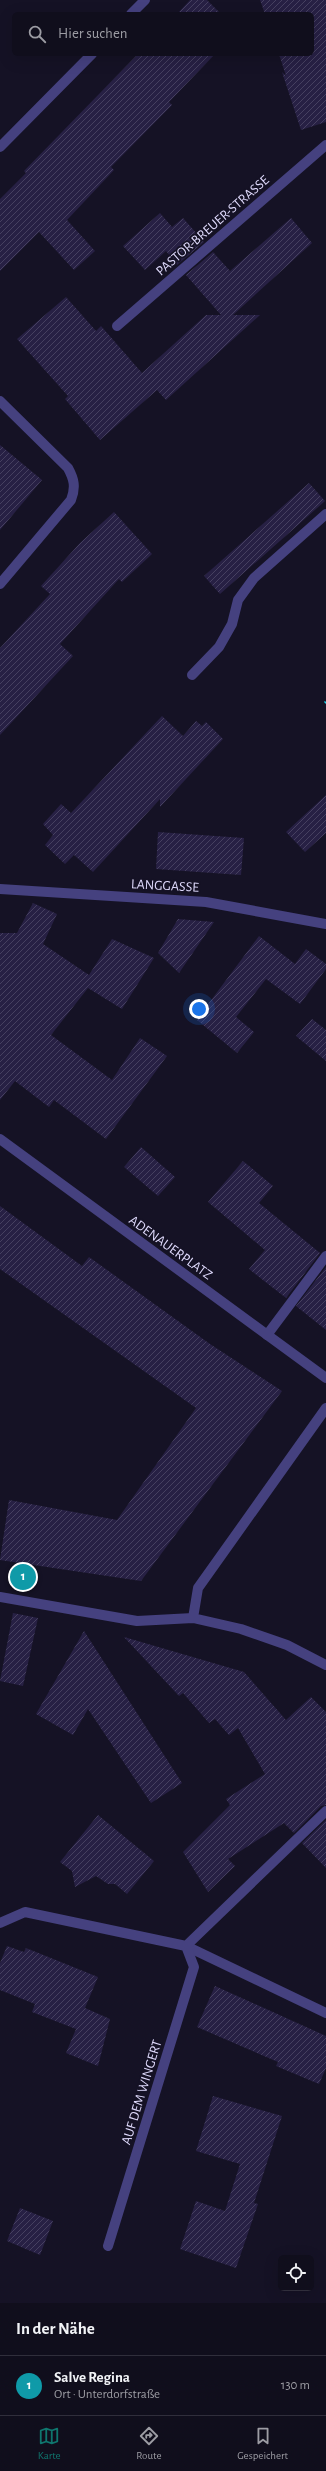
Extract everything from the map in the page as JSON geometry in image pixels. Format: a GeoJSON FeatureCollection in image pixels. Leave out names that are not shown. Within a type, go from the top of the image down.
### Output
{"type":"FeatureCollection","features":[{"type":"Feature","properties":{"kind":"street"},"geometry":{"type":"LineString","coordinates":[[133,12],[145,0]]}},
{"type":"Feature","properties":{"kind":"street"},"geometry":{"type":"LineString","coordinates":[[0,147],[90,56]]}},
{"type":"Feature","properties":{"kind":"street","name":"PASTOR-BREUER-STRASSE"},"geometry":{"type":"LineString","coordinates":[[117,326],[326,145]]}},
{"type":"Feature","properties":{"kind":"street"},"geometry":{"type":"LineString","coordinates":[[0,401],[68,468],[74,478],[75,490],[71,500],[0,584]]}},
{"type":"Feature","properties":{"kind":"street"},"geometry":{"type":"LineString","coordinates":[[192,675],[219,647],[232,624],[238,600],[254,578],[326,514]]}},
{"type":"Feature","properties":{"kind":"street","name":"LANGGASSE"},"geometry":{"type":"LineString","coordinates":[[0,889],[206,902],[326,924]]}},
{"type":"Feature","properties":{"kind":"street","name":"ADENAUERPLATZ"},"geometry":{"type":"LineString","coordinates":[[0,1139],[326,1378]]}},
{"type":"Feature","properties":{"kind":"street"},"geometry":{"type":"LineString","coordinates":[[267,1335],[326,1256]]}},
{"type":"Feature","properties":{"kind":"street"},"geometry":{"type":"LineString","coordinates":[[193,1618],[198,1588],[326,1408]]}},
{"type":"Feature","properties":{"kind":"street"},"geometry":{"type":"LineString","coordinates":[[0,1597],[137,1621],[193,1618],[240,1629],[288,1645],[326,1665]]}},
{"type":"Feature","properties":{"kind":"street"},"geometry":{"type":"LineString","coordinates":[[186,1946],[326,1811]]}},
{"type":"Feature","properties":{"kind":"street"},"geometry":{"type":"LineString","coordinates":[[0,1923],[25,1912],[186,1946],[326,2013]]}},
{"type":"Feature","properties":{"kind":"street","name":"AUF DEM WINGERT"},"geometry":{"type":"LineString","coordinates":[[108,2246],[194,1967],[186,1946]]}},
{"type":"Feature","properties":{"kind":"building"},"geometry":{"type":"Polygon","coordinates":[[[190,0],[207,0],[219,12],[179,12],[190,0]]]}},
{"type":"Feature","properties":{"kind":"building"},"geometry":{"type":"Polygon","coordinates":[[[260,0],[326,0],[326,122],[301,130],[282,72],[286,76],[280,56],[314,56],[314,12],[264,12],[260,0]]]}},
{"type":"Feature","properties":{"kind":"building"},"geometry":{"type":"Polygon","coordinates":[[[136,56],[213,56],[169,102],[172,105],[111,167],[114,170],[67,220],[95,251],[74,270],[39,232],[0,271],[0,199],[26,173],[24,171],[136,56]]]}},
{"type":"Feature","properties":{"kind":"building"},"geometry":{"type":"Polygon","coordinates":[[[160,213],[172,227],[183,218],[204,242],[177,265],[166,251],[145,270],[123,246],[160,213]]]}},
{"type":"Feature","properties":{"kind":"building"},"geometry":{"type":"Polygon","coordinates":[[[291,218],[312,243],[233,315],[260,315],[166,400],[157,390],[100,440],[65,399],[68,396],[17,339],[66,297],[96,331],[101,326],[142,373],[206,315],[221,315],[186,275],[213,252],[230,271],[291,218]]]}},
{"type":"Feature","properties":{"kind":"building"},"geometry":{"type":"Polygon","coordinates":[[[0,445],[42,480],[0,530],[0,445]]]}},
{"type":"Feature","properties":{"kind":"building"},"geometry":{"type":"Polygon","coordinates":[[[309,483],[325,501],[220,594],[204,576],[309,483]]]}},
{"type":"Feature","properties":{"kind":"building"},"geometry":{"type":"Polygon","coordinates":[[[114,512],[152,554],[122,582],[119,579],[60,644],[73,656],[0,735],[0,648],[50,594],[41,586],[80,543],[114,512]]]}},
{"type":"Feature","properties":{"kind":"building"},"geometry":{"type":"Polygon","coordinates":[[[162,716],[183,736],[196,721],[202,726],[206,722],[223,739],[160,807],[160,799],[93,872],[74,855],[65,864],[45,845],[53,835],[43,824],[61,804],[71,813],[162,716]]]}},
{"type":"Feature","properties":{"kind":"building"},"geometry":{"type":"Polygon","coordinates":[[[326,795],[326,833],[305,852],[286,832],[326,795]]]}},
{"type":"Feature","properties":{"kind":"building"},"geometry":{"type":"Polygon","coordinates":[[[158,832],[244,838],[241,875],[156,869],[158,832]]]}},
{"type":"Feature","properties":{"kind":"building"},"geometry":{"type":"Polygon","coordinates":[[[33,903],[57,914],[43,944],[89,975],[112,939],[154,958],[122,1009],[88,988],[51,1035],[112,1080],[140,1038],[167,1056],[106,1139],[54,1100],[49,1107],[15,1081],[0,1100],[0,933],[17,933],[33,903]]]}},
{"type":"Feature","properties":{"kind":"building"},"geometry":{"type":"Polygon","coordinates":[[[178,919],[214,922],[179,973],[158,953],[178,919]]]}},
{"type":"Feature","properties":{"kind":"building"},"geometry":{"type":"Polygon","coordinates":[[[259,936],[295,964],[306,949],[326,964],[326,969],[300,1004],[266,979],[236,1017],[254,1032],[237,1053],[197,1020],[205,1012],[203,1011],[259,936]]]}},
{"type":"Feature","properties":{"kind":"building"},"geometry":{"type":"Polygon","coordinates":[[[312,1019],[326,1030],[326,1061],[296,1036],[312,1019]]]}},
{"type":"Feature","properties":{"kind":"building"},"geometry":{"type":"Polygon","coordinates":[[[141,1147],[175,1177],[158,1196],[124,1167],[141,1147]]]}},
{"type":"Feature","properties":{"kind":"building"},"geometry":{"type":"Polygon","coordinates":[[[243,1161],[273,1186],[259,1203],[320,1253],[286,1298],[249,1269],[265,1250],[208,1202],[243,1161]]]}},
{"type":"Feature","properties":{"kind":"building"},"geometry":{"type":"Polygon","coordinates":[[[0,1206],[82,1266],[89,1257],[210,1344],[282,1391],[141,1581],[0,1560],[9,1500],[117,1520],[196,1408],[0,1269],[0,1206]]]}},
{"type":"Feature","properties":{"kind":"building"},"geometry":{"type":"Polygon","coordinates":[[[326,1267],[326,1330],[296,1306],[326,1267]]]}},
{"type":"Feature","properties":{"kind":"building"},"geometry":{"type":"Polygon","coordinates":[[[13,1613],[38,1618],[23,1686],[0,1681],[13,1613]]]}},
{"type":"Feature","properties":{"kind":"building"},"geometry":{"type":"Polygon","coordinates":[[[84,1631],[182,1783],[151,1803],[88,1709],[73,1735],[36,1714],[84,1631]]]}},
{"type":"Feature","properties":{"kind":"building"},"geometry":{"type":"Polygon","coordinates":[[[124,1637],[244,1672],[286,1720],[311,1697],[326,1712],[326,1805],[321,1806],[294,1833],[284,1823],[228,1859],[235,1866],[208,1892],[183,1852],[230,1805],[226,1799],[265,1774],[238,1728],[229,1735],[215,1719],[209,1723],[183,1693],[179,1696],[124,1637]]]}},
{"type":"Feature","properties":{"kind":"building"},"geometry":{"type":"Polygon","coordinates":[[[98,1815],[154,1861],[127,1894],[115,1884],[108,1884],[96,1876],[75,1887],[72,1871],[60,1862],[98,1815]]]}},
{"type":"Feature","properties":{"kind":"building"},"geometry":{"type":"Polygon","coordinates":[[[326,1820],[326,1868],[302,1843],[326,1820]]]}},
{"type":"Feature","properties":{"kind":"building"},"geometry":{"type":"Polygon","coordinates":[[[7,1946],[24,1952],[26,1948],[98,1977],[85,2008],[110,2019],[98,2066],[66,2053],[76,2029],[32,2012],[35,2004],[0,1990],[0,1963],[7,1946]]]}},
{"type":"Feature","properties":{"kind":"building"},"geometry":{"type":"Polygon","coordinates":[[[215,1986],[326,2036],[326,2068],[319,2084],[276,2066],[278,2062],[197,2027],[215,1986]]]}},
{"type":"Feature","properties":{"kind":"building"},"geometry":{"type":"Polygon","coordinates":[[[213,2096],[282,2116],[254,2203],[258,2204],[236,2268],[180,2249],[196,2201],[225,2211],[240,2164],[196,2151],[213,2096]]]}},
{"type":"Feature","properties":{"kind":"building"},"geometry":{"type":"Polygon","coordinates":[[[20,2208],[53,2221],[40,2255],[7,2241],[20,2208]]]}},
{"type":"Feature","properties":{"kind":"place","name":"Salve Regina"},"geometry":{"type":"Point","coordinates":[23,1577]}}]}
